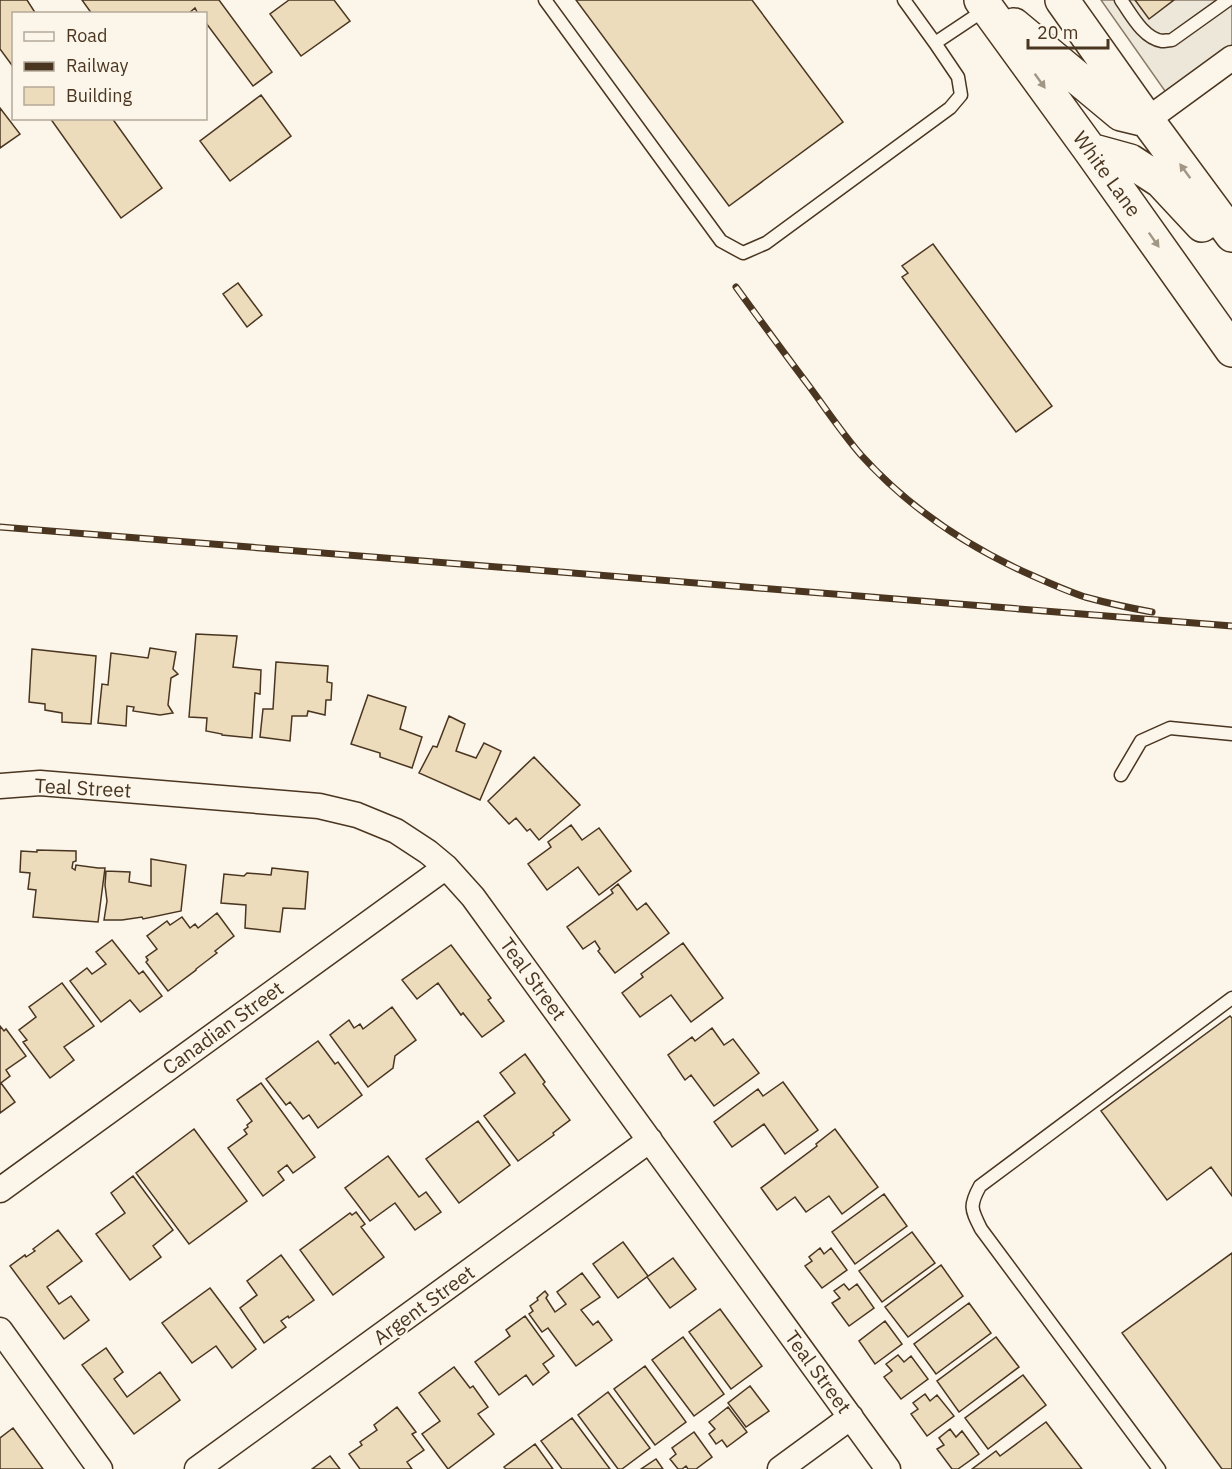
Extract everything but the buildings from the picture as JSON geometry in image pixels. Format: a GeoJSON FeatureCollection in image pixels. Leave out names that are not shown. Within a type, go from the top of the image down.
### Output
{"type":"FeatureCollection","features":[{"type":"Feature","properties":{"kind":"main road"},"geometry":{"type":"LineString","coordinates":[[1062,0],[1232,235]]}},
{"type":"Feature","properties":{"kind":"main road"},"geometry":{"type":"LineString","coordinates":[[984,3],[1121,114],[1147,120]]}},
{"type":"Feature","properties":{"kind":"main road","name":"White Lane"},"geometry":{"type":"LineString","coordinates":[[984,3],[1232,350]]}},
{"type":"Feature","properties":{"kind":"main road"},"geometry":{"type":"LineString","coordinates":[[1090,150],[1130,161],[1161,181],[1232,257]]}},
{"type":"Feature","properties":{"kind":"street"},"geometry":{"type":"LineString","coordinates":[[1147,120],[1232,58]]}},
{"type":"Feature","properties":{"kind":"street","name":"Teal Street"},"geometry":{"type":"LineString","coordinates":[[0,786],[40,783],[319,806],[357,815],[396,831],[428,852],[446,867],[473,897],[888,1469]]}},
{"type":"Feature","properties":{"kind":"street","name":"Canadian Street"},"geometry":{"type":"LineString","coordinates":[[0,1190],[446,867]]}},
{"type":"Feature","properties":{"kind":"street","name":"Argent Street"},"geometry":{"type":"LineString","coordinates":[[197,1469],[650,1140]]}},
{"type":"Feature","properties":{"kind":"street"},"geometry":{"type":"LineString","coordinates":[[0,1330],[100,1469]]}},
{"type":"Feature","properties":{"kind":"street"},"geometry":{"type":"LineString","coordinates":[[780,1469],[851,1417]]}},
{"type":"Feature","properties":{"kind":"lane"},"geometry":{"type":"LineString","coordinates":[[545,0],[721,241],[743,253],[766,243],[950,108],[961,95],[958,77],[904,0]]}},
{"type":"Feature","properties":{"kind":"lane"},"geometry":{"type":"LineString","coordinates":[[1121,0],[1143,29],[1161,41],[1172,40],[1228,0]]}},
{"type":"Feature","properties":{"kind":"lane"},"geometry":{"type":"LineString","coordinates":[[935,43],[984,3]]}},
{"type":"Feature","properties":{"kind":"lane"},"geometry":{"type":"LineString","coordinates":[[1121,775],[1141,741],[1170,728],[1232,734]]}},
{"type":"Feature","properties":{"kind":"lane"},"geometry":{"type":"LineString","coordinates":[[1159,1469],[981,1229],[972,1211],[974,1197],[980,1186],[1232,998]]}},
{"type":"Feature","properties":{"kind":"shaded area"},"geometry":{"type":"Polygon","coordinates":[[[1101,0],[1232,0],[1232,57],[1172,101],[1101,0]]]}},
{"type":"Feature","properties":{"kind":"railway"},"geometry":{"type":"LineString","coordinates":[[736,287],[854,447],[879,474],[918,508],[961,538],[1031,575],[1085,597],[1152,612]]}},
{"type":"Feature","properties":{"kind":"railway"},"geometry":{"type":"LineString","coordinates":[[0,527],[1232,626]]}}]}
